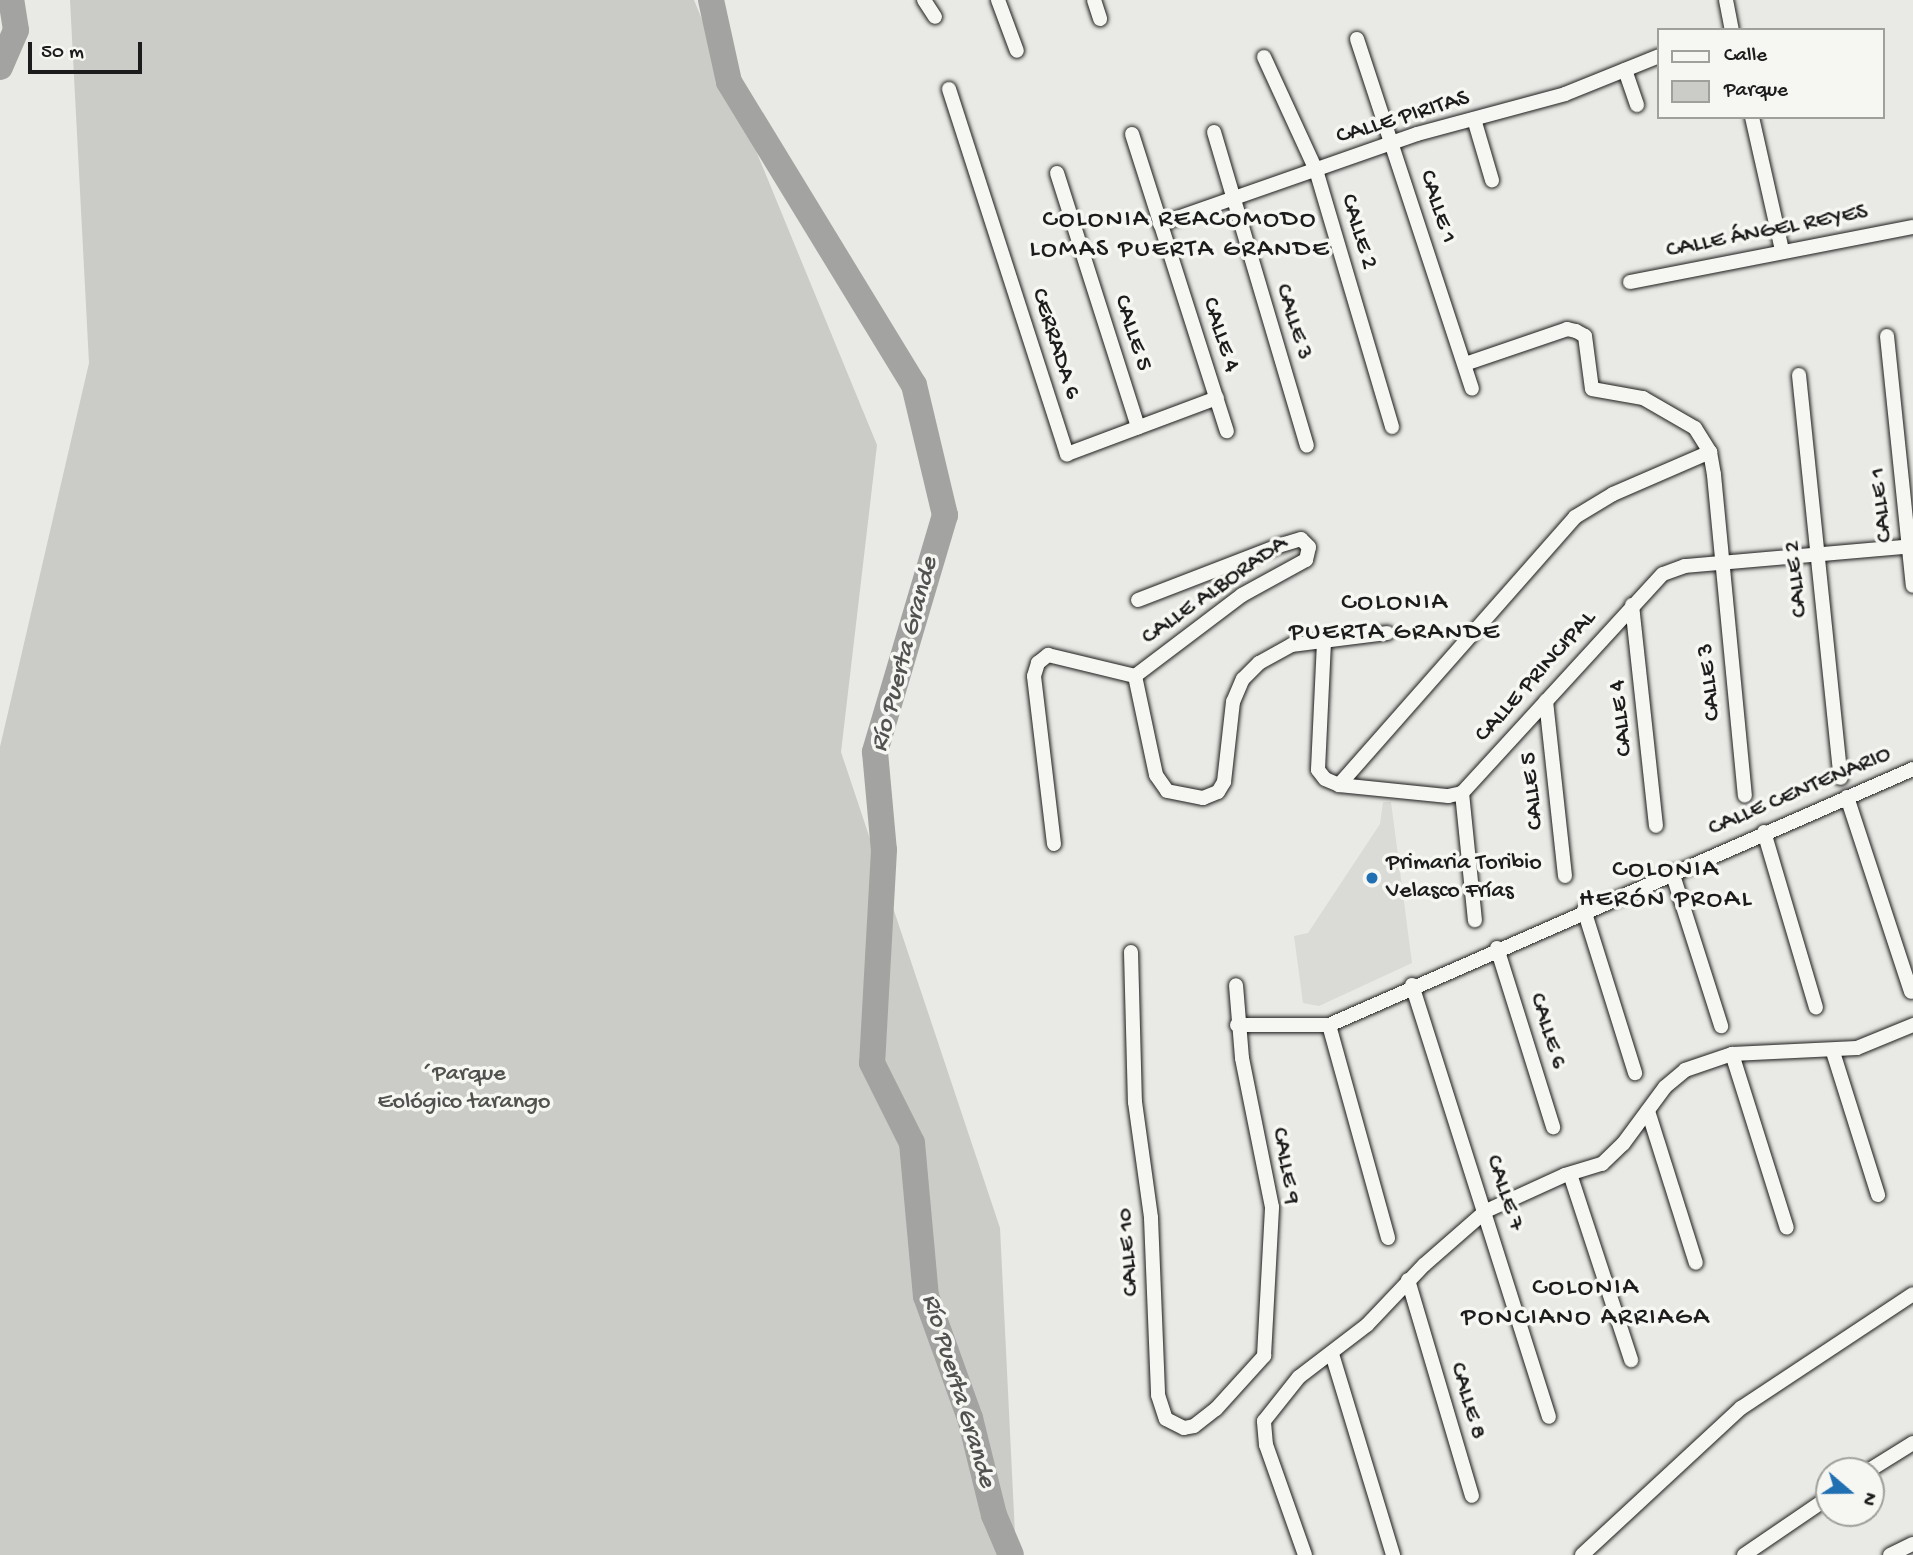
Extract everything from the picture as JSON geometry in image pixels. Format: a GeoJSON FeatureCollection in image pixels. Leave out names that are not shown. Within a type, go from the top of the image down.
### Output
{"type":"FeatureCollection","features":[{"type":"Feature","properties":{"kind":"street"},"geometry":{"type":"LineString","coordinates":[[924,0],[935,17]]}},
{"type":"Feature","properties":{"kind":"street"},"geometry":{"type":"LineString","coordinates":[[998,0],[1017,51]]}},
{"type":"Feature","properties":{"kind":"street"},"geometry":{"type":"LineString","coordinates":[[1094,0],[1100,19]]}},
{"type":"Feature","properties":{"kind":"street"},"geometry":{"type":"LineString","coordinates":[[1726,0],[1730,28]]}},
{"type":"Feature","properties":{"kind":"street","name":"CALLE 1"},"geometry":{"type":"LineString","coordinates":[[1357,39],[1472,389]]}},
{"type":"Feature","properties":{"kind":"street","name":"CALLE PIRITAS"},"geometry":{"type":"LineString","coordinates":[[1160,225],[1392,143],[1564,94],[1658,56]]}},
{"type":"Feature","properties":{"kind":"street","name":"CALLE 2"},"geometry":{"type":"LineString","coordinates":[[1264,57],[1316,170],[1392,427]]}},
{"type":"Feature","properties":{"kind":"street"},"geometry":{"type":"LineString","coordinates":[[1625,70],[1637,105]]}},
{"type":"Feature","properties":{"kind":"street","name":"CERRADA 6"},"geometry":{"type":"LineString","coordinates":[[949,89],[1067,454],[1138,427]]}},
{"type":"Feature","properties":{"kind":"street"},"geometry":{"type":"LineString","coordinates":[[1474,119],[1492,180]]}},
{"type":"Feature","properties":{"kind":"street"},"geometry":{"type":"LineString","coordinates":[[1752,119],[1782,250]]}},
{"type":"Feature","properties":{"kind":"street","name":"CALLE 3"},"geometry":{"type":"LineString","coordinates":[[1214,132],[1231,199],[1307,445]]}},
{"type":"Feature","properties":{"kind":"street","name":"CALLE 4"},"geometry":{"type":"LineString","coordinates":[[1132,134],[1227,431]]}},
{"type":"Feature","properties":{"kind":"street","name":"CALLE 5"},"geometry":{"type":"LineString","coordinates":[[1057,173],[1138,427]]}},
{"type":"Feature","properties":{"kind":"street","name":"CALLE ÁNGEL REYES"},"geometry":{"type":"LineString","coordinates":[[1630,282],[1782,250],[1913,227]]}},
{"type":"Feature","properties":{"kind":"street"},"geometry":{"type":"LineString","coordinates":[[1339,785],[1576,517],[1613,494],[1710,452],[1695,428],[1643,398],[1592,389],[1585,337],[1576,331],[1567,329],[1465,364]]}},
{"type":"Feature","properties":{"kind":"street","name":"CALLE 1"},"geometry":{"type":"LineString","coordinates":[[1887,337],[1911,546],[1913,586]]}},
{"type":"Feature","properties":{"kind":"street","name":"CALLE 2"},"geometry":{"type":"LineString","coordinates":[[1799,375],[1841,778]]}},
{"type":"Feature","properties":{"kind":"street"},"geometry":{"type":"LineString","coordinates":[[1138,427],[1217,398]]}},
{"type":"Feature","properties":{"kind":"street","name":"CALLE 3"},"geometry":{"type":"LineString","coordinates":[[1710,452],[1745,796]]}},
{"type":"Feature","properties":{"kind":"street","name":"CALLE ALBORADA"},"geometry":{"type":"LineString","coordinates":[[1055,844],[1034,676],[1038,663],[1048,655],[1135,676],[1242,595],[1306,560],[1309,547],[1301,539],[1278,546],[1138,600]]}},
{"type":"Feature","properties":{"kind":"street","name":"CALLE PRINCIPAL"},"geometry":{"type":"LineString","coordinates":[[1462,793],[1663,574],[1720,563],[1911,546]]}},
{"type":"Feature","properties":{"kind":"street","name":"CALLE 4"},"geometry":{"type":"LineString","coordinates":[[1632,605],[1656,826]]}},
{"type":"Feature","properties":{"kind":"street"},"geometry":{"type":"LineString","coordinates":[[1135,676],[1156,775],[1167,791],[1203,798],[1218,792],[1224,782],[1233,702],[1243,679],[1275,652],[1292,645],[1387,633]]}},
{"type":"Feature","properties":{"kind":"street"},"geometry":{"type":"LineString","coordinates":[[1324,642],[1318,770],[1325,779],[1339,785],[1448,796],[1462,793],[1475,920]]}},
{"type":"Feature","properties":{"kind":"street","name":"CALLE 5"},"geometry":{"type":"LineString","coordinates":[[1546,701],[1565,876]]}},
{"type":"Feature","properties":{"kind":"street","name":"CALLE CENTENARIO"},"geometry":{"type":"LineString","coordinates":[[1237,1025],[1329,1025],[1412,985],[1913,769]]}},
{"type":"Feature","properties":{"kind":"street"},"geometry":{"type":"LineString","coordinates":[[1847,797],[1911,992]]}},
{"type":"Feature","properties":{"kind":"street"},"geometry":{"type":"LineString","coordinates":[[1764,832],[1816,1007]]}},
{"type":"Feature","properties":{"kind":"street"},"geometry":{"type":"LineString","coordinates":[[1672,872],[1721,1026]]}},
{"type":"Feature","properties":{"kind":"street"},"geometry":{"type":"LineString","coordinates":[[1584,910],[1635,1073]]}},
{"type":"Feature","properties":{"kind":"street","name":"CALLE 6"},"geometry":{"type":"LineString","coordinates":[[1497,948],[1553,1127]]}},
{"type":"Feature","properties":{"kind":"street","name":"CALLE 10"},"geometry":{"type":"LineString","coordinates":[[1131,952],[1135,1102],[1151,1218],[1158,1395],[1166,1419],[1184,1428],[1194,1426],[1244,1382],[1264,1356]]}},
{"type":"Feature","properties":{"kind":"street","name":"CALLE 9"},"geometry":{"type":"LineString","coordinates":[[1236,985],[1237,1025],[1272,1207],[1264,1356]]}},
{"type":"Feature","properties":{"kind":"street","name":"CALLE 7"},"geometry":{"type":"LineString","coordinates":[[1412,985],[1486,1211],[1549,1417]]}},
{"type":"Feature","properties":{"kind":"street"},"geometry":{"type":"LineString","coordinates":[[1329,1025],[1388,1238]]}},
{"type":"Feature","properties":{"kind":"street"},"geometry":{"type":"LineString","coordinates":[[1305,1555],[1266,1445],[1264,1421],[1299,1377],[1367,1325],[1408,1280],[1486,1211],[1570,1174],[1602,1164],[1685,1070],[1732,1054],[1833,1052],[1857,1048],[1913,1026]]}},
{"type":"Feature","properties":{"kind":"street"},"geometry":{"type":"LineString","coordinates":[[1833,1052],[1878,1195]]}},
{"type":"Feature","properties":{"kind":"street"},"geometry":{"type":"LineString","coordinates":[[1732,1054],[1787,1228]]}},
{"type":"Feature","properties":{"kind":"street"},"geometry":{"type":"LineString","coordinates":[[1648,1111],[1696,1263]]}},
{"type":"Feature","properties":{"kind":"street"},"geometry":{"type":"LineString","coordinates":[[1570,1174],[1631,1360]]}},
{"type":"Feature","properties":{"kind":"street","name":"CALLE 8"},"geometry":{"type":"LineString","coordinates":[[1408,1280],[1472,1496]]}},
{"type":"Feature","properties":{"kind":"street"},"geometry":{"type":"LineString","coordinates":[[1582,1555],[1741,1408],[1913,1294]]}},
{"type":"Feature","properties":{"kind":"street"},"geometry":{"type":"LineString","coordinates":[[1332,1354],[1393,1555]]}},
{"type":"Feature","properties":{"kind":"street"},"geometry":{"type":"LineString","coordinates":[[1885,1460],[1913,1443]]}},
{"type":"Feature","properties":{"kind":"street"},"geometry":{"type":"LineString","coordinates":[[1744,1555],[1815,1507]]}},
{"type":"Feature","properties":{"kind":"street"},"geometry":{"type":"LineString","coordinates":[[1890,1555],[1913,1544]]}},
{"type":"Feature","properties":{"kind":"shaded area","name":"Primaria Toribio Velasco Frías"},"geometry":{"type":"Polygon","coordinates":[[[1383,802],[1391,802],[1412,963],[1319,1006],[1303,1003],[1294,936],[1308,933],[1380,824],[1383,802]]]}},
{"type":"Feature","properties":{"kind":"green space","name":"´Parque Eológico tarango"},"geometry":{"type":"Polygon","coordinates":[[[70,0],[694,0],[877,445],[841,752],[1000,1228],[1016,1555],[0,1555],[0,747],[89,363],[70,0]]]}},
{"type":"Feature","properties":{"kind":"waterway"},"geometry":{"type":"LineString","coordinates":[[0,67],[16,30],[11,0]]}},
{"type":"Feature","properties":{"kind":"waterway","name":"Río Puerta Grande"},"geometry":{"type":"LineString","coordinates":[[711,0],[729,82],[914,385],[945,515],[875,752],[884,850],[872,1063],[912,1143],[926,1296],[970,1418],[994,1515],[1011,1555]]}},
{"type":"Feature","properties":{"kind":"place","name":"Primaria Toribio Velasco Frías"},"geometry":{"type":"Point","coordinates":[1372,878]}},
{"type":"Feature","properties":{"kind":"district","name":"COLONIA REACOMODO LOMAS PUERTA GRANDE"},"geometry":{"type":"Point","coordinates":[1180,236]}},
{"type":"Feature","properties":{"kind":"district","name":"COLONIA PUERTA GRANDE"},"geometry":{"type":"Point","coordinates":[1395,619]}},
{"type":"Feature","properties":{"kind":"district","name":"COLONIA HERÓN PROAL"},"geometry":{"type":"Point","coordinates":[1666,886]}},
{"type":"Feature","properties":{"kind":"district","name":"COLONIA PONCIANO ARRIAGA"},"geometry":{"type":"Point","coordinates":[1586,1304]}}]}
